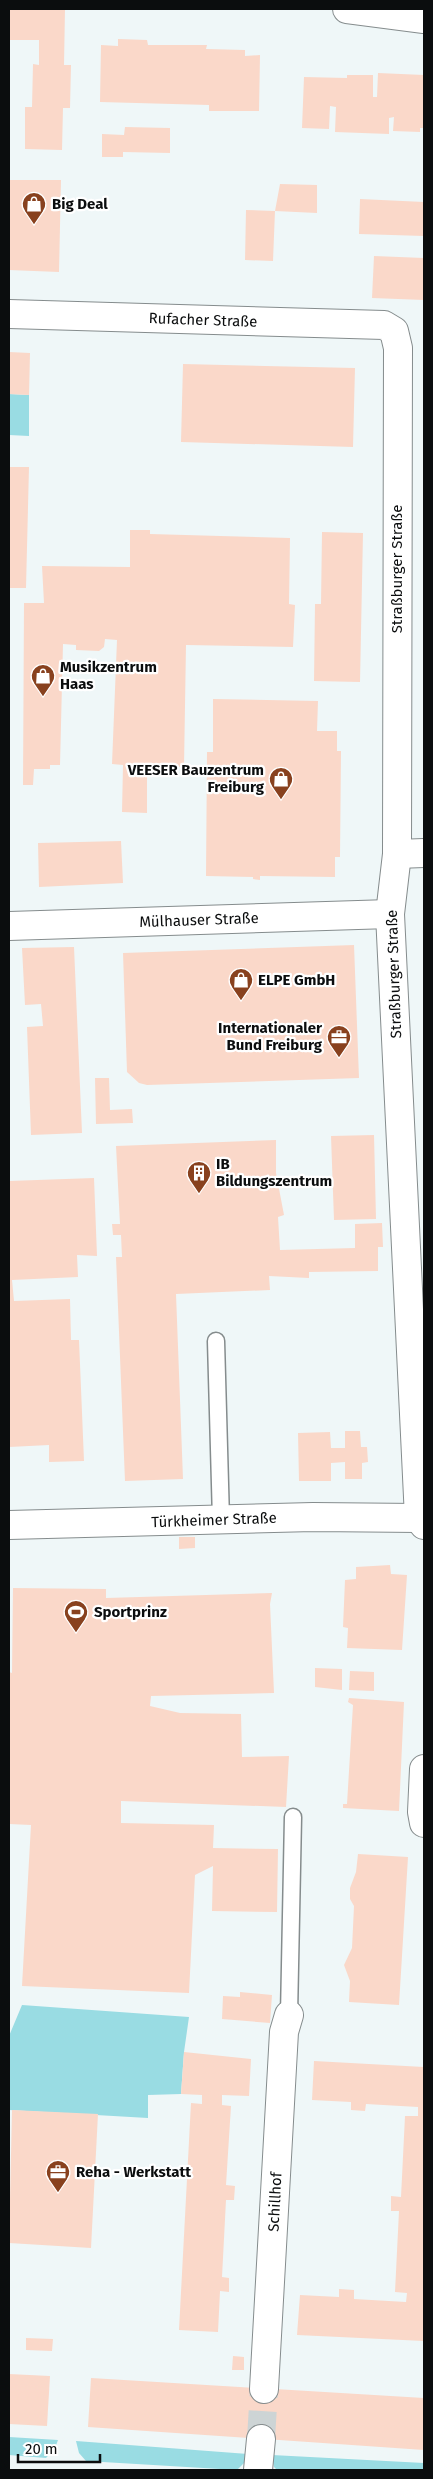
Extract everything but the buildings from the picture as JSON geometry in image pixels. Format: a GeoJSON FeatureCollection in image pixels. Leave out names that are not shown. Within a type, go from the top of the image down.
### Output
{"type":"FeatureCollection","features":[{"type":"Feature","properties":{"kind":"street"},"geometry":{"type":"LineString","coordinates":[[347,9],[424,19]]}},
{"type":"Feature","properties":{"kind":"street","name":"Rufacher Straße"},"geometry":{"type":"LineString","coordinates":[[9,314],[384,325],[394,331]]}},
{"type":"Feature","properties":{"kind":"street","name":"Straßburger Straße"},"geometry":{"type":"LineString","coordinates":[[394,331],[398,348],[397,854],[390,914],[422,1522]]}},
{"type":"Feature","properties":{"kind":"street"},"geometry":{"type":"LineString","coordinates":[[397,854],[424,853]]}},
{"type":"Feature","properties":{"kind":"street","name":"Mülhauser Straße"},"geometry":{"type":"LineString","coordinates":[[9,926],[390,914]]}},
{"type":"Feature","properties":{"kind":"street","name":"Türkheimer Straße"},"geometry":{"type":"LineString","coordinates":[[9,1525],[313,1517],[422,1522]]}},
{"type":"Feature","properties":{"kind":"street"},"geometry":{"type":"LineString","coordinates":[[424,1769],[422,1812],[424,1824]]}},
{"type":"Feature","properties":{"kind":"street","name":"Schillhof"},"geometry":{"type":"LineString","coordinates":[[264,2389],[284,2032],[289,2015]]}},
{"type":"Feature","properties":{"kind":"street"},"geometry":{"type":"LineString","coordinates":[[258,2470],[261,2439]]}},
{"type":"Feature","properties":{"kind":"lane"},"geometry":{"type":"LineString","coordinates":[[216,1341],[221,1520]]}},
{"type":"Feature","properties":{"kind":"lane"},"geometry":{"type":"LineString","coordinates":[[289,2015],[292,1817]]}},
{"type":"Feature","properties":{"kind":"shaded area"},"geometry":{"type":"Polygon","coordinates":[[[9,394],[29,395],[29,436],[9,435],[9,394]]]}},
{"type":"Feature","properties":{"kind":"shaded area"},"geometry":{"type":"Polygon","coordinates":[[[22,2005],[189,2017],[181,2094],[148,2095],[148,2118],[9,2110],[9,2036],[22,2005]]]}},
{"type":"Feature","properties":{"kind":"shaded area"},"geometry":{"type":"Polygon","coordinates":[[[9,2437],[58,2440],[55,2448],[46,2458],[9,2455],[9,2437]]]}},
{"type":"Feature","properties":{"kind":"shaded area"},"geometry":{"type":"Polygon","coordinates":[[[76,2441],[248,2454],[244,2463],[237,2470],[86,2461],[79,2453],[76,2441]]]}},
{"type":"Feature","properties":{"kind":"shaded area"},"geometry":{"type":"Polygon","coordinates":[[[272,2455],[424,2463],[424,2470],[277,2470],[274,2467],[272,2455]]]}},
{"type":"Feature","properties":{"kind":"tunnel"},"geometry":{"type":"LineString","coordinates":[[261,2439],[264,2389]]}},
{"type":"Feature","properties":{"kind":"place","name":"Big Deal"},"geometry":{"type":"Point","coordinates":[34,225]}},
{"type":"Feature","properties":{"kind":"place","name":"Musikzentrum Haas"},"geometry":{"type":"Point","coordinates":[43,697]}},
{"type":"Feature","properties":{"kind":"place","name":"VEESER Bauzentrum Freiburg"},"geometry":{"type":"Point","coordinates":[281,800]}},
{"type":"Feature","properties":{"kind":"place","name":"ELPE GmbH"},"geometry":{"type":"Point","coordinates":[241,1001]}},
{"type":"Feature","properties":{"kind":"place","name":"Internationaler Bund Freiburg"},"geometry":{"type":"Point","coordinates":[339,1058]}},
{"type":"Feature","properties":{"kind":"place","name":"IB Bildungszentrum"},"geometry":{"type":"Point","coordinates":[199,1194]}},
{"type":"Feature","properties":{"kind":"place","name":"Sportprinz"},"geometry":{"type":"Point","coordinates":[76,1633]}},
{"type":"Feature","properties":{"kind":"place","name":"Reha - Werkstatt"},"geometry":{"type":"Point","coordinates":[58,2193]}}]}
